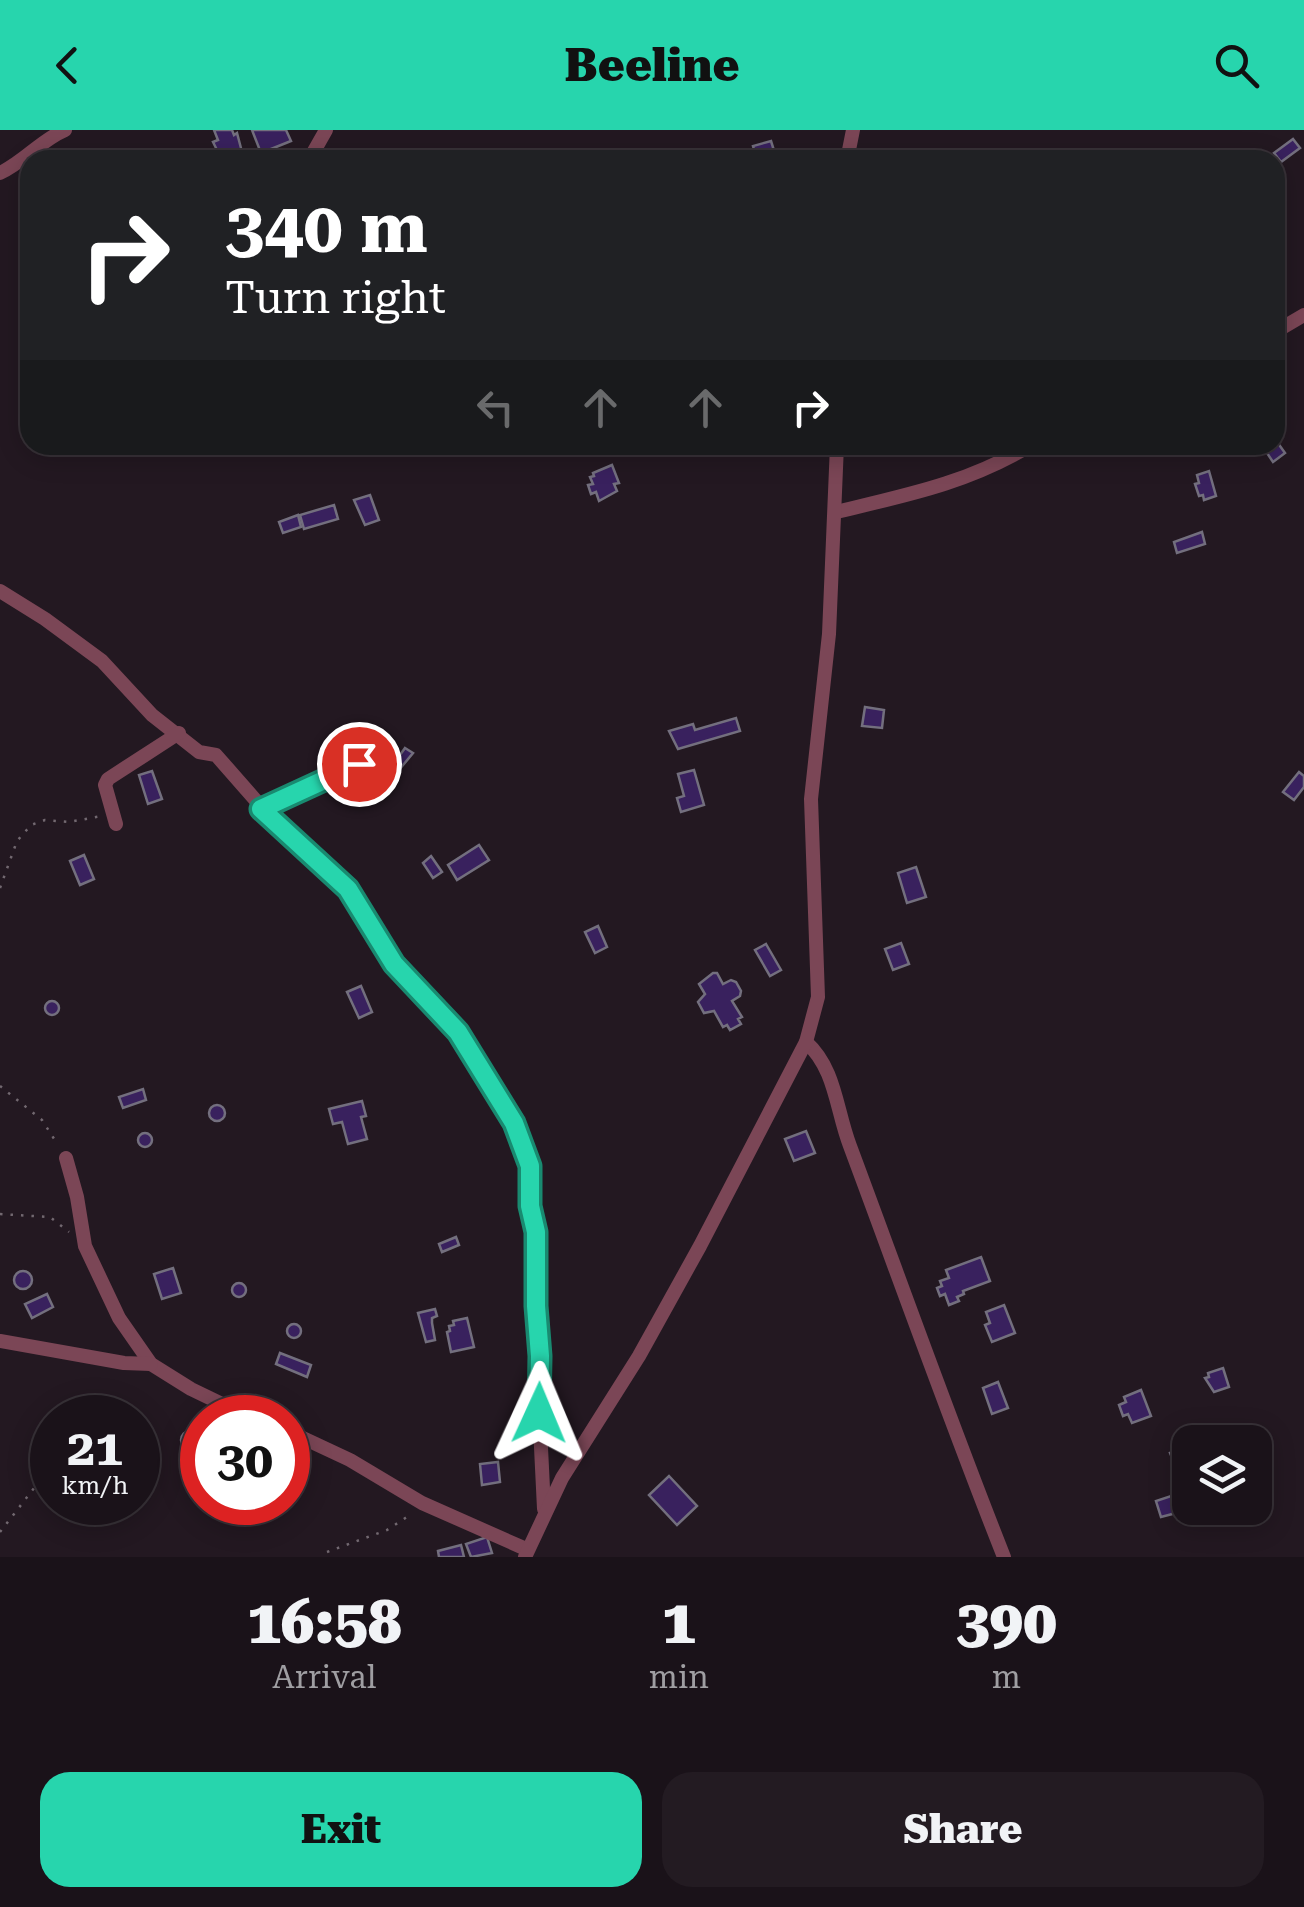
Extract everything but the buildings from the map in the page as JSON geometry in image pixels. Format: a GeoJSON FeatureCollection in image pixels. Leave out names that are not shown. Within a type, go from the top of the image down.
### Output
{"type":"FeatureCollection","features":[{"type":"Feature","properties":{"kind":"street"},"geometry":{"type":"LineString","coordinates":[[36,150],[65,130]]}},
{"type":"Feature","properties":{"kind":"street"},"geometry":{"type":"LineString","coordinates":[[310,1442],[350,1460],[422,1503],[526,1553],[562,1478],[639,1356],[700,1246],[806,1042],[818,997],[811,799],[829,634],[837,455]]}},
{"type":"Feature","properties":{"kind":"street"},"geometry":{"type":"LineString","coordinates":[[836,512],[932,490],[980,474],[1013,455]]}},
{"type":"Feature","properties":{"kind":"street"},"geometry":{"type":"LineString","coordinates":[[0,591],[102,661],[152,715],[199,752],[216,755],[261,809],[348,889],[394,964],[458,1032],[523,1144],[530,1166],[530,1206],[537,1246],[544,1514]]}},
{"type":"Feature","properties":{"kind":"street"},"geometry":{"type":"LineString","coordinates":[[115,819],[105,785],[108,779],[179,734]]}},
{"type":"Feature","properties":{"kind":"street"},"geometry":{"type":"LineString","coordinates":[[261,809],[359,764]]}},
{"type":"Feature","properties":{"kind":"street"},"geometry":{"type":"LineString","coordinates":[[806,1042],[821,1056],[830,1077],[848,1142],[1004,1557]]}},
{"type":"Feature","properties":{"kind":"street"},"geometry":{"type":"LineString","coordinates":[[66,1158],[85,1246],[118,1318],[151,1364],[204,1395]]}},
{"type":"Feature","properties":{"kind":"street"},"geometry":{"type":"LineString","coordinates":[[0,1341],[151,1364]]}},
{"type":"Feature","properties":{"kind":"path"},"geometry":{"type":"LineString","coordinates":[[0,888],[17,841],[31,825],[45,820],[115,819]]}},
{"type":"Feature","properties":{"kind":"path"},"geometry":{"type":"LineString","coordinates":[[0,1086],[42,1120],[66,1158]]}},
{"type":"Feature","properties":{"kind":"path"},"geometry":{"type":"LineString","coordinates":[[0,1214],[50,1217],[85,1246]]}},
{"type":"Feature","properties":{"kind":"path"},"geometry":{"type":"LineString","coordinates":[[0,1532],[30,1493]]}},
{"type":"Feature","properties":{"kind":"path"},"geometry":{"type":"LineString","coordinates":[[327,1552],[387,1530],[405,1520],[422,1503]]}},
{"type":"Feature","properties":{"kind":"route"},"geometry":{"type":"LineString","coordinates":[[359,764],[261,809],[348,889],[394,964],[458,1032],[514,1123],[530,1166],[530,1206],[536,1232],[539,1413]]}}]}
